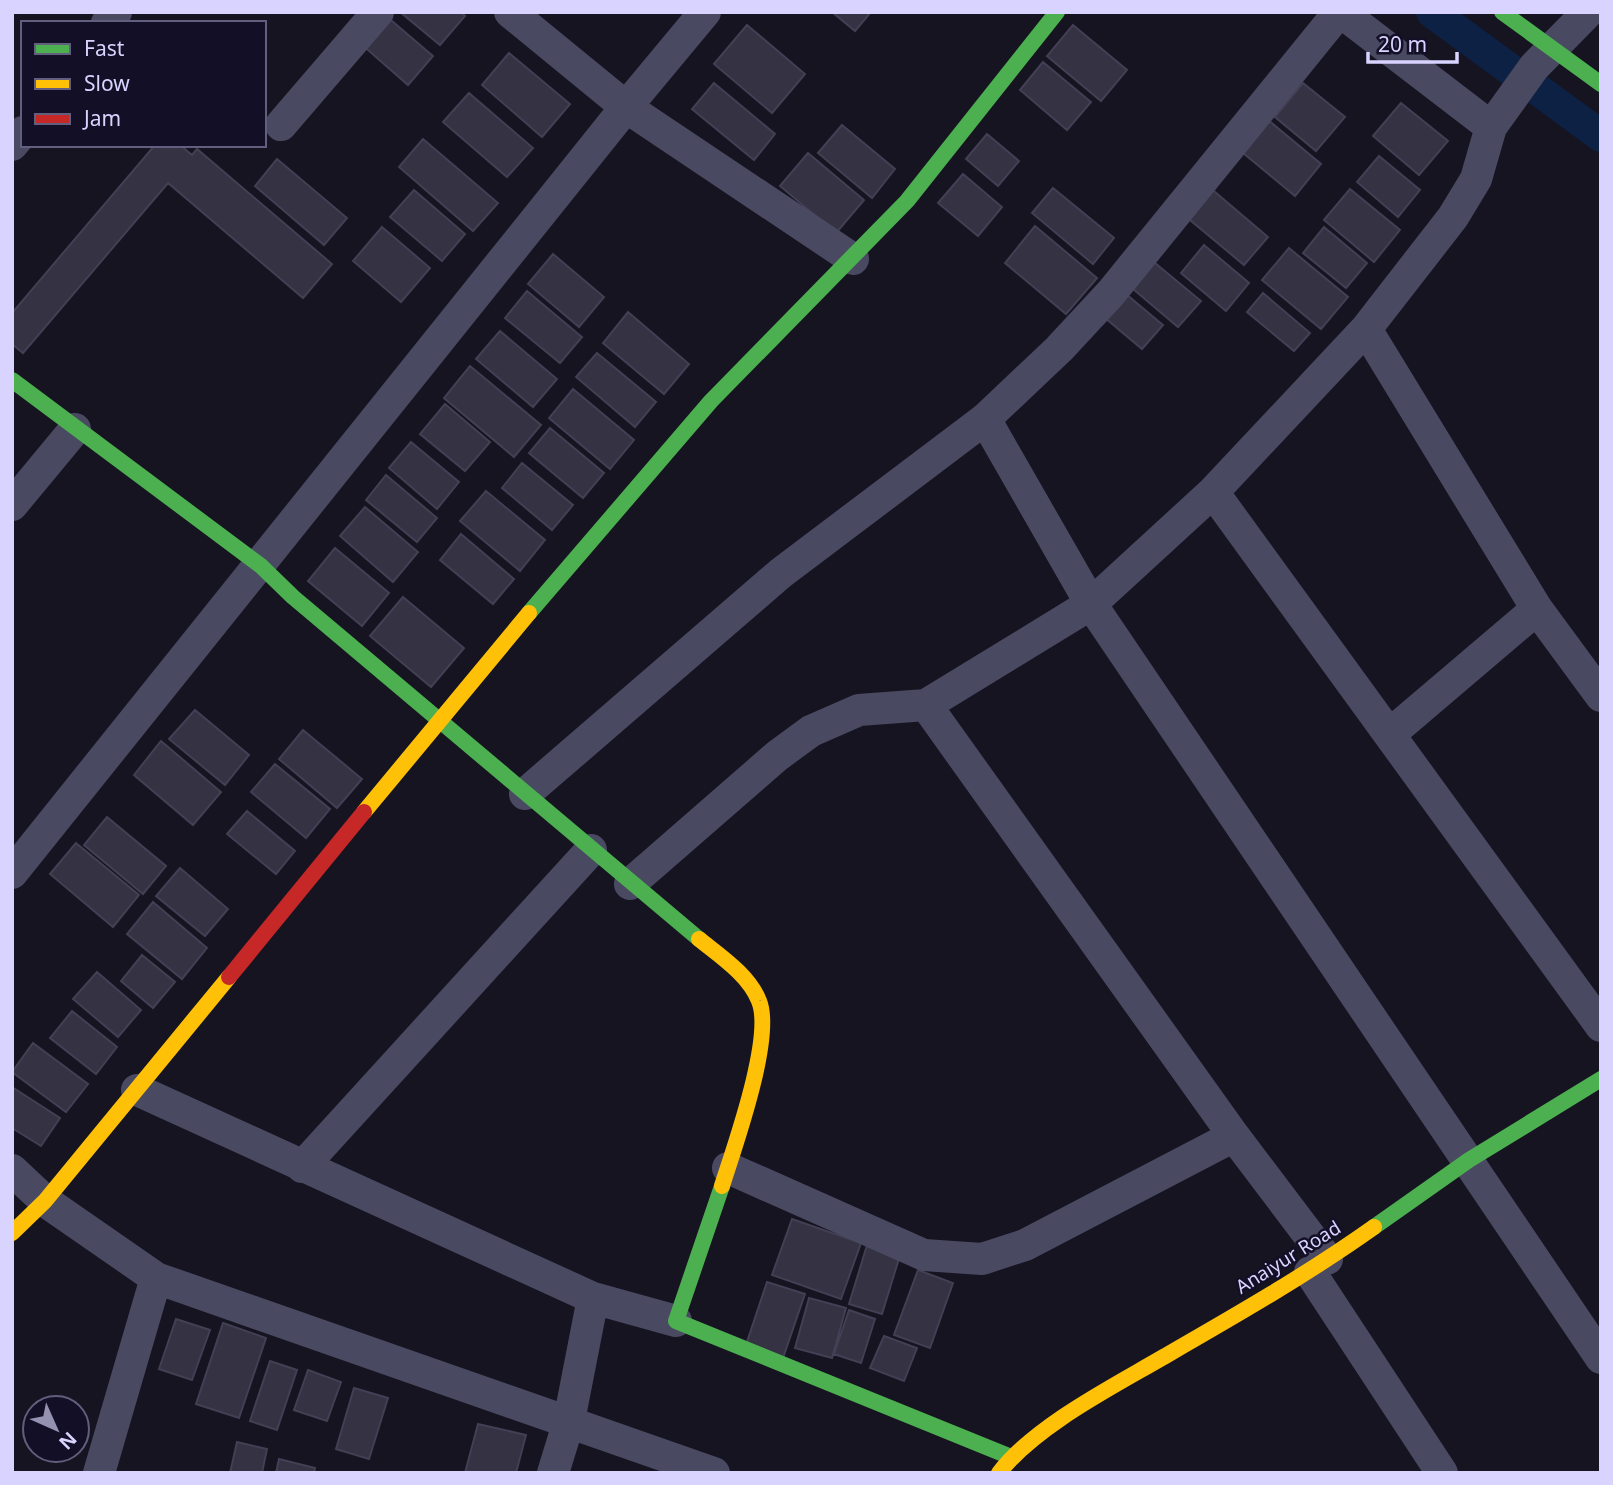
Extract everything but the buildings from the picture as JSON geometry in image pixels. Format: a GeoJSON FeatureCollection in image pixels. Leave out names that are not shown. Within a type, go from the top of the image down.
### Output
{"type":"FeatureCollection","features":[{"type":"Feature","properties":{"kind":"street"},"geometry":{"type":"LineString","coordinates":[[281,125],[378,12]]}},
{"type":"Feature","properties":{"kind":"street"},"geometry":{"type":"LineString","coordinates":[[510,12],[626,107],[853,259]]}},
{"type":"Feature","properties":{"kind":"street"},"geometry":{"type":"LineString","coordinates":[[12,873],[705,12]]}},
{"type":"Feature","properties":{"kind":"street"},"geometry":{"type":"LineString","coordinates":[[12,1233],[45,1201],[440,722],[694,420],[766,343],[853,259],[957,143],[1057,12]]}},
{"type":"Feature","properties":{"kind":"street"},"geometry":{"type":"LineString","coordinates":[[525,794],[781,573],[985,419],[1059,349],[1111,293],[1340,12],[1499,116]]}},
{"type":"Feature","properties":{"kind":"street"},"geometry":{"type":"LineString","coordinates":[[1502,12],[1543,58],[1601,83]]}},
{"type":"Feature","properties":{"kind":"street"},"geometry":{"type":"LineString","coordinates":[[630,884],[777,756],[811,731],[859,710],[926,705],[1091,604],[1213,492],[1366,329],[1453,218],[1476,179],[1499,116],[1543,58],[1588,12]]}},
{"type":"Feature","properties":{"kind":"street"},"geometry":{"type":"LineString","coordinates":[[1366,329],[1537,610],[1601,696]]}},
{"type":"Feature","properties":{"kind":"street"},"geometry":{"type":"LineString","coordinates":[[12,380],[261,566],[293,597],[728,964],[752,988],[762,1007],[764,1031],[728,1168],[676,1321]]}},
{"type":"Feature","properties":{"kind":"street"},"geometry":{"type":"LineString","coordinates":[[985,419],[1091,604],[1601,1358]]}},
{"type":"Feature","properties":{"kind":"street"},"geometry":{"type":"LineString","coordinates":[[12,505],[75,429]]}},
{"type":"Feature","properties":{"kind":"street"},"geometry":{"type":"LineString","coordinates":[[1213,492],[1601,1026]]}},
{"type":"Feature","properties":{"kind":"street"},"geometry":{"type":"LineString","coordinates":[[1390,734],[1537,610]]}},
{"type":"Feature","properties":{"kind":"street"},"geometry":{"type":"LineString","coordinates":[[926,705],[1234,1136],[1319,1265],[1442,1473]]}},
{"type":"Feature","properties":{"kind":"street"},"geometry":{"type":"LineString","coordinates":[[302,1167],[591,850]]}},
{"type":"Feature","properties":{"kind":"street","name":"Anaiyur Road"},"geometry":{"type":"LineString","coordinates":[[999,1473],[1011,1457],[1086,1402],[1319,1265],[1469,1160],[1601,1079]]}},
{"type":"Feature","properties":{"kind":"street"},"geometry":{"type":"LineString","coordinates":[[137,1090],[593,1298],[676,1321],[1011,1457]]}},
{"type":"Feature","properties":{"kind":"street"},"geometry":{"type":"LineString","coordinates":[[728,1168],[924,1255],[982,1259],[1025,1245],[1234,1136]]}},
{"type":"Feature","properties":{"kind":"street"},"geometry":{"type":"LineString","coordinates":[[12,1170],[45,1201],[156,1278],[715,1473]]}},
{"type":"Feature","properties":{"kind":"street"},"geometry":{"type":"LineString","coordinates":[[99,1473],[156,1278]]}},
{"type":"Feature","properties":{"kind":"street"},"geometry":{"type":"LineString","coordinates":[[553,1473],[569,1421],[593,1298]]}},
{"type":"Feature","properties":{"kind":"waterway"},"geometry":{"type":"LineString","coordinates":[[1432,12],[1601,136]]}},
{"type":"Feature","properties":{"kind":"traffic: fast"},"geometry":{"type":"LineString","coordinates":[[529,613],[711,401],[907,201],[1057,12]]}},
{"type":"Feature","properties":{"kind":"traffic: fast"},"geometry":{"type":"LineString","coordinates":[[1502,12],[1601,84]]}},
{"type":"Feature","properties":{"kind":"traffic: fast"},"geometry":{"type":"LineString","coordinates":[[12,380],[261,566],[293,597],[699,939]]}},
{"type":"Feature","properties":{"kind":"traffic: fast"},"geometry":{"type":"LineString","coordinates":[[1374,1227],[1469,1160],[1601,1079]]}},
{"type":"Feature","properties":{"kind":"traffic: fast"},"geometry":{"type":"LineString","coordinates":[[722,1186],[676,1321],[1011,1457]]}},
{"type":"Feature","properties":{"kind":"traffic: slow"},"geometry":{"type":"LineString","coordinates":[[364,812],[529,613]]}},
{"type":"Feature","properties":{"kind":"traffic: slow"},"geometry":{"type":"LineString","coordinates":[[699,939],[748,983],[759,1001],[762,1018],[761,1040],[751,1093],[722,1186]]}},
{"type":"Feature","properties":{"kind":"traffic: slow"},"geometry":{"type":"LineString","coordinates":[[12,1233],[45,1201],[229,977]]}},
{"type":"Feature","properties":{"kind":"traffic: slow"},"geometry":{"type":"LineString","coordinates":[[999,1473],[1014,1456],[1052,1424],[1268,1296],[1374,1227]]}},
{"type":"Feature","properties":{"kind":"traffic: jam"},"geometry":{"type":"LineString","coordinates":[[229,977],[364,812]]}}]}
